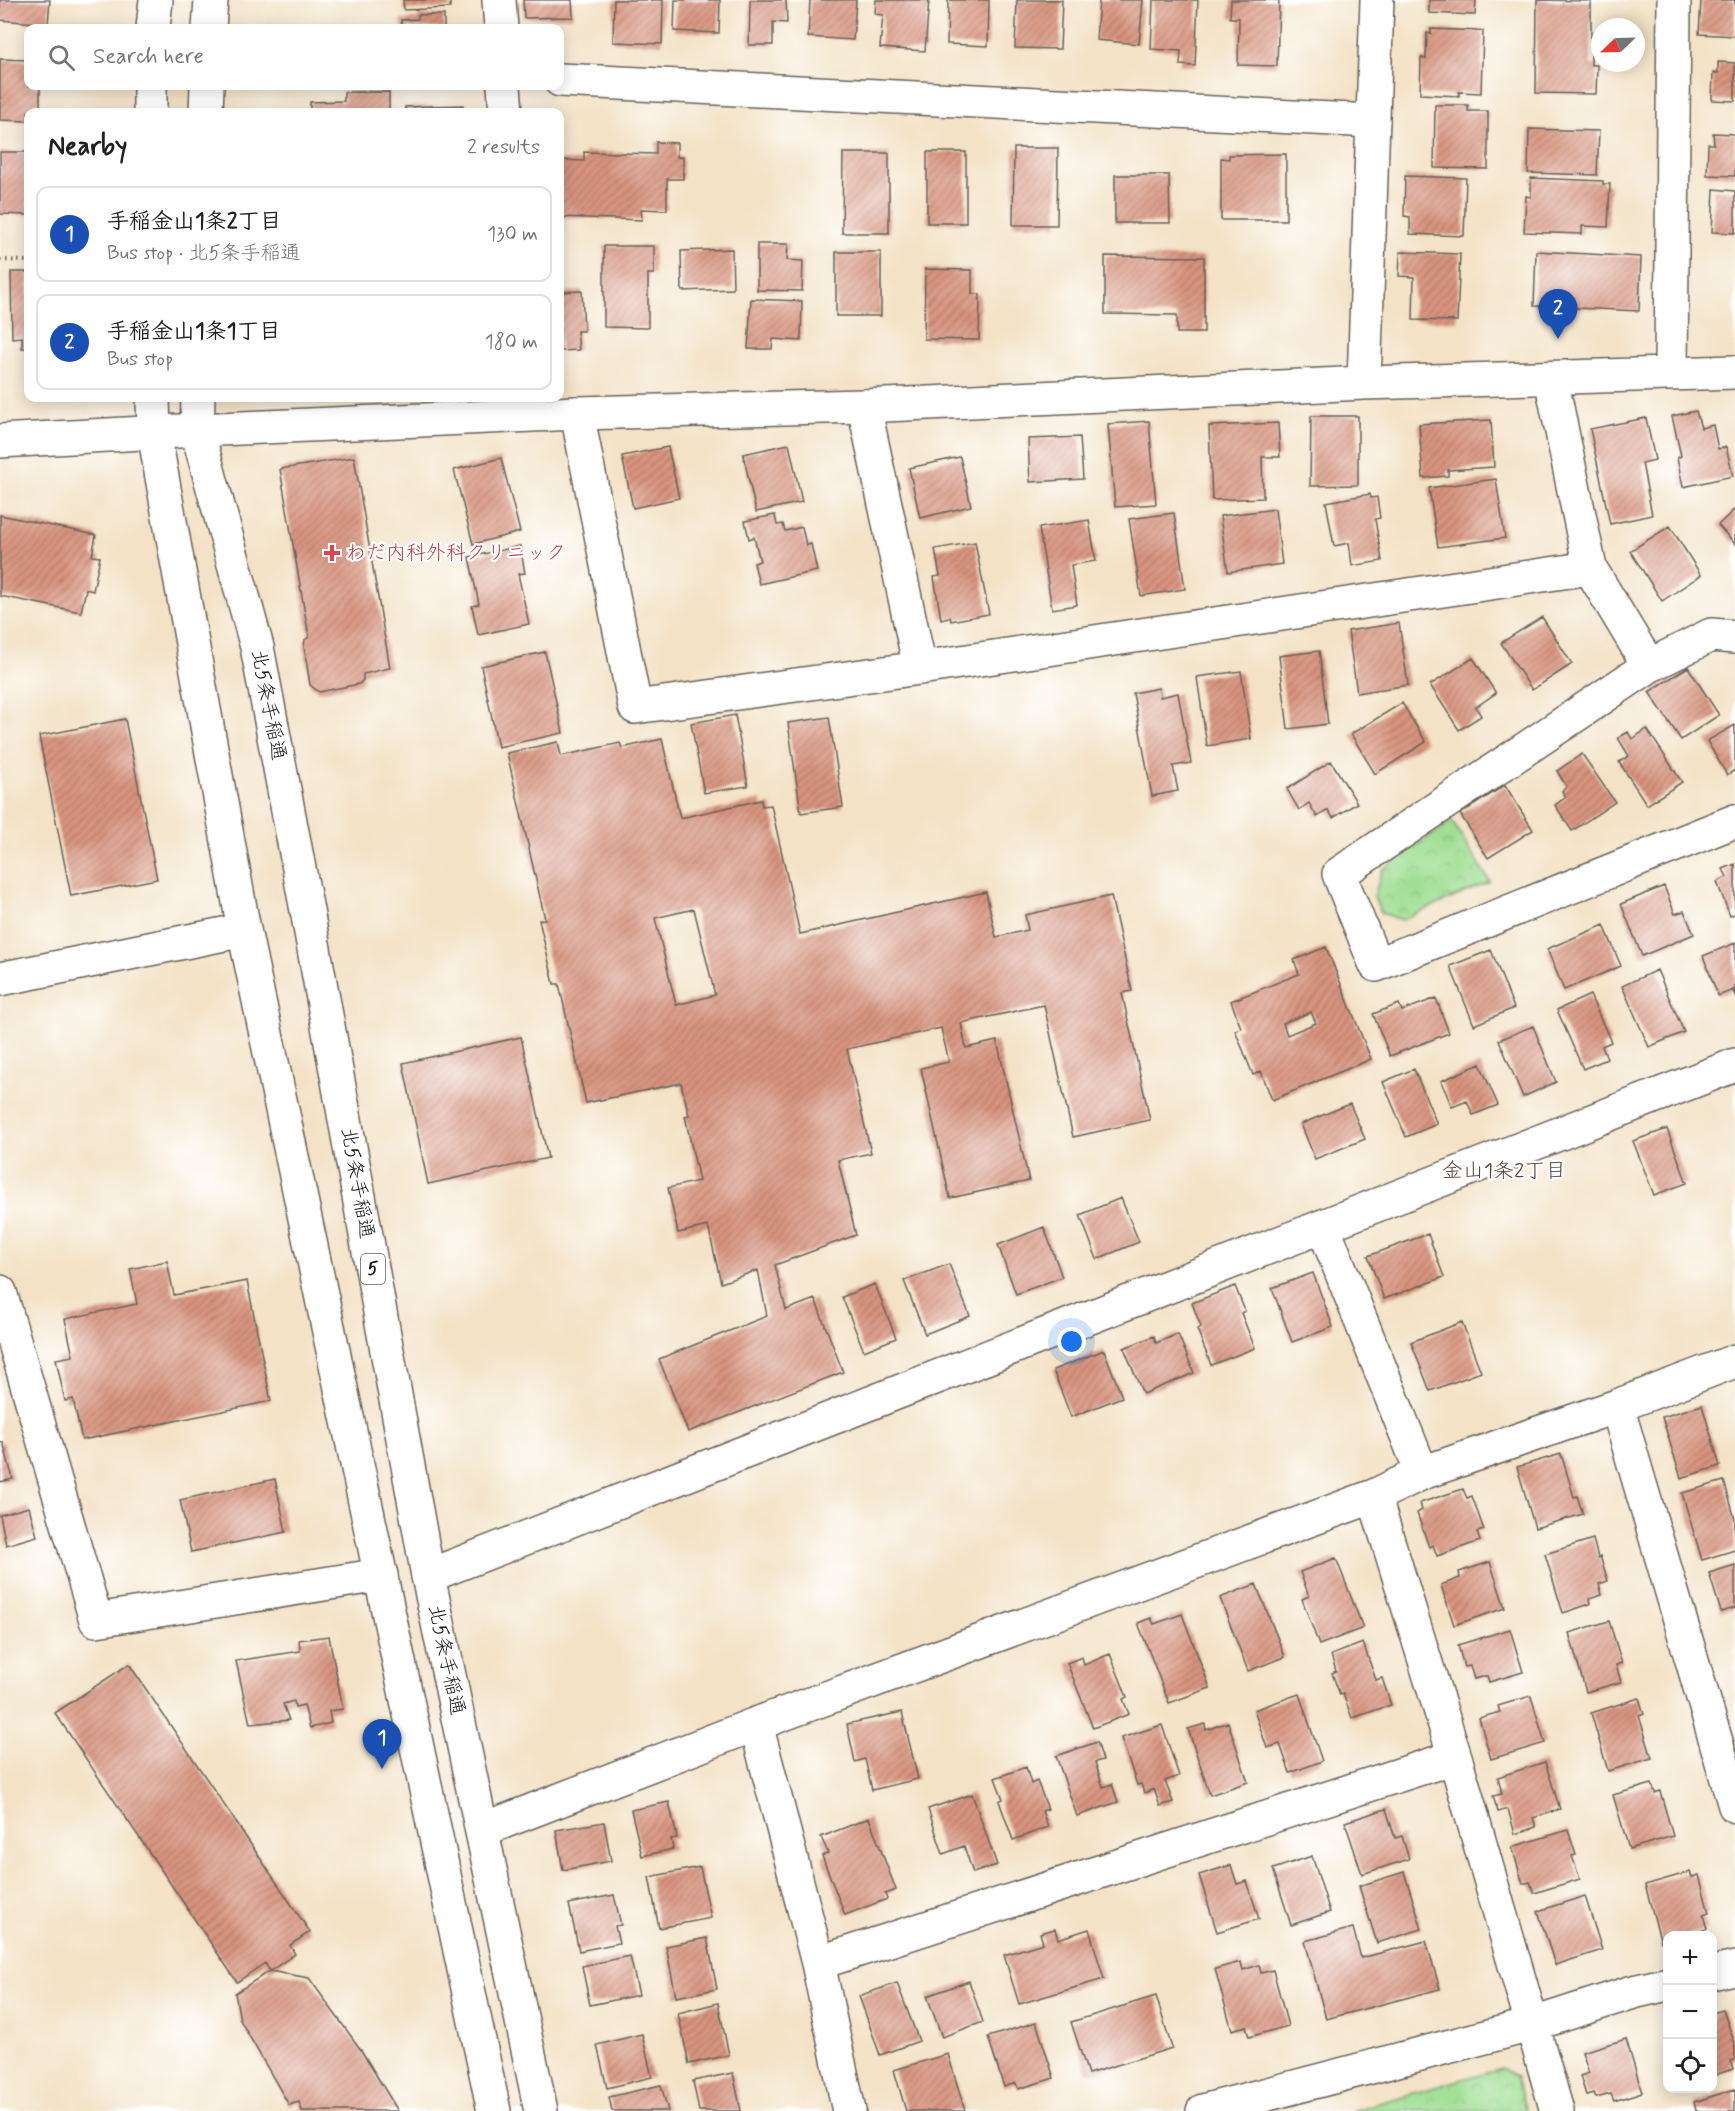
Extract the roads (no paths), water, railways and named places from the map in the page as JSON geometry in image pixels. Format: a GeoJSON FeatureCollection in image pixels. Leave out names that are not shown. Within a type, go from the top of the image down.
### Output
{"type":"FeatureCollection","features":[{"type":"Feature","properties":{"kind":"main road"},"geometry":{"type":"LineString","coordinates":[[153,24],[156,0]]}},
{"type":"Feature","properties":{"kind":"main road"},"geometry":{"type":"LineString","coordinates":[[209,24],[211,0]]}},
{"type":"Feature","properties":{"kind":"main road"},"geometry":{"type":"LineString","coordinates":[[499,0],[501,24]]}},
{"type":"Feature","properties":{"kind":"main road"},"geometry":{"type":"LineString","coordinates":[[1364,383],[1377,0]]}},
{"type":"Feature","properties":{"kind":"main road"},"geometry":{"type":"LineString","coordinates":[[1671,373],[1674,0]]}},
{"type":"Feature","properties":{"kind":"main road"},"geometry":{"type":"LineString","coordinates":[[564,80],[1372,121]]}},
{"type":"Feature","properties":{"kind":"main road"},"geometry":{"type":"LineString","coordinates":[[150,90],[150,108]]}},
{"type":"Feature","properties":{"kind":"main road"},"geometry":{"type":"LineString","coordinates":[[206,108],[207,90]]}},
{"type":"Feature","properties":{"kind":"main road"},"geometry":{"type":"LineString","coordinates":[[504,90],[506,108]]}},
{"type":"Feature","properties":{"kind":"main road"},"geometry":{"type":"LineString","coordinates":[[0,441],[154,433],[518,407],[577,413],[864,406],[1364,383],[1735,372]]}},
{"type":"Feature","properties":{"kind":"main road"},"geometry":{"type":"LineString","coordinates":[[1551,378],[1590,568],[1649,666]]}},
{"type":"Feature","properties":{"kind":"main road"},"geometry":{"type":"LineString","coordinates":[[153,402],[154,433],[244,930],[495,2111]]}},
{"type":"Feature","properties":{"kind":"main road","name":"北5条手稲通"},"geometry":{"type":"LineString","coordinates":[[198,402],[197,430],[257,646],[313,940],[428,1576],[541,2111]]}},
{"type":"Feature","properties":{"kind":"main road"},"geometry":{"type":"LineString","coordinates":[[864,406],[920,668]]}},
{"type":"Feature","properties":{"kind":"main road"},"geometry":{"type":"LineString","coordinates":[[577,413],[635,707],[920,668],[1590,568]]}},
{"type":"Feature","properties":{"kind":"main road"},"geometry":{"type":"LineString","coordinates":[[1735,638],[1711,635],[1649,666],[1339,874],[1376,965],[1735,821]]}},
{"type":"Feature","properties":{"kind":"main road"},"geometry":{"type":"LineString","coordinates":[[0,979],[244,930]]}},
{"type":"Feature","properties":{"kind":"main road"},"geometry":{"type":"LineString","coordinates":[[428,1576],[1735,1065]]}},
{"type":"Feature","properties":{"kind":"main road"},"geometry":{"type":"LineString","coordinates":[[1323,1226],[1422,1473]]}},
{"type":"Feature","properties":{"kind":"main road"},"geometry":{"type":"LineString","coordinates":[[0,1292],[96,1620],[381,1575]]}},
{"type":"Feature","properties":{"kind":"main road"},"geometry":{"type":"LineString","coordinates":[[482,1830],[756,1724],[1374,1496],[1422,1473],[1617,1406],[1735,1361]]}},
{"type":"Feature","properties":{"kind":"main road"},"geometry":{"type":"LineString","coordinates":[[1617,1406],[1735,1806]]}},
{"type":"Feature","properties":{"kind":"main road"},"geometry":{"type":"LineString","coordinates":[[1374,1496],[1455,1757],[1557,2111]]}},
{"type":"Feature","properties":{"kind":"main road"},"geometry":{"type":"LineString","coordinates":[[756,1724],[818,1963],[849,2111]]}},
{"type":"Feature","properties":{"kind":"main road"},"geometry":{"type":"LineString","coordinates":[[818,1963],[1455,1757]]}},
{"type":"Feature","properties":{"kind":"main road"},"geometry":{"type":"LineString","coordinates":[[1717,1972],[1735,1968]]}},
{"type":"Feature","properties":{"kind":"main road"},"geometry":{"type":"LineString","coordinates":[[1203,2111],[1531,2025],[1663,1984]]}},
{"type":"Feature","properties":{"kind":"place","name":"手稲金山1条1丁目"},"geometry":{"type":"Point","coordinates":[1558,339]}},
{"type":"Feature","properties":{"kind":"place","name":"わだ内科外科クリニック"},"geometry":{"type":"Point","coordinates":[332,553]}},
{"type":"Feature","properties":{"kind":"place","name":"手稲金山1条2丁目"},"geometry":{"type":"Point","coordinates":[382,1769]}},
{"type":"Feature","properties":{"kind":"district","name":"金山1条2丁目"},"geometry":{"type":"Point","coordinates":[1504,1171]}}]}
